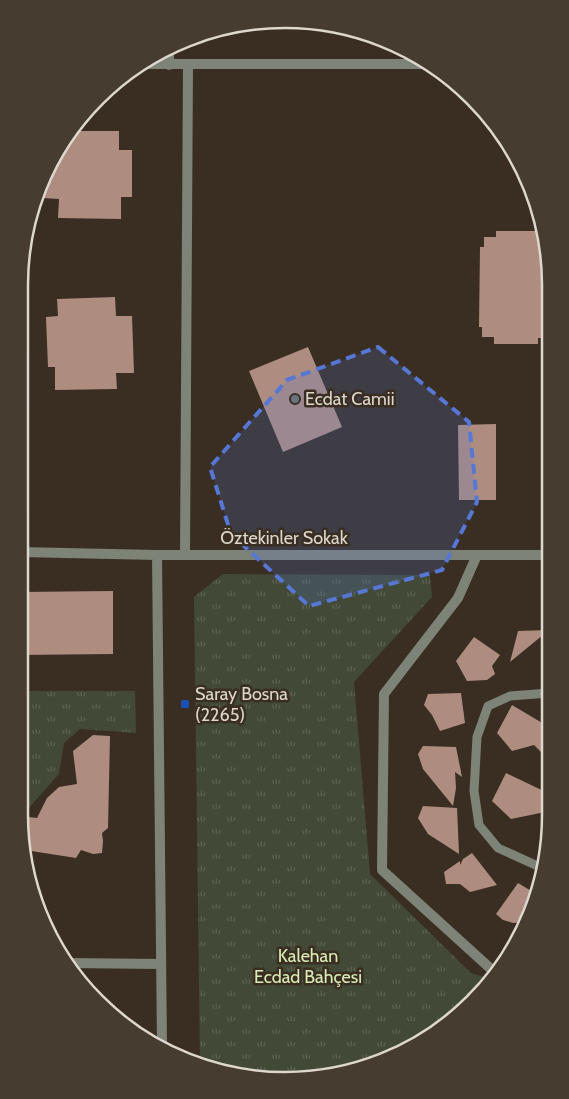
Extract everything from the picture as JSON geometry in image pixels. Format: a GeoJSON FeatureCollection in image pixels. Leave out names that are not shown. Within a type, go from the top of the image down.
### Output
{"type":"FeatureCollection","features":[{"type":"Feature","properties":{"kind":"street"},"geometry":{"type":"LineString","coordinates":[[169,55],[169,65]]}},
{"type":"Feature","properties":{"kind":"street"},"geometry":{"type":"LineString","coordinates":[[152,64],[416,64]]}},
{"type":"Feature","properties":{"kind":"street"},"geometry":{"type":"LineString","coordinates":[[185,554],[188,65]]}},
{"type":"Feature","properties":{"kind":"street","name":"Öztekinler Sokak"},"geometry":{"type":"LineString","coordinates":[[28,552],[542,554]]}},
{"type":"Feature","properties":{"kind":"street"},"geometry":{"type":"LineString","coordinates":[[157,554],[162,1040]]}},
{"type":"Feature","properties":{"kind":"street"},"geometry":{"type":"LineString","coordinates":[[477,554],[458,598],[384,694],[382,870],[490,968]]}},
{"type":"Feature","properties":{"kind":"street"},"geometry":{"type":"LineString","coordinates":[[75,963],[161,964]]}},
{"type":"Feature","properties":{"kind":"lane"},"geometry":{"type":"LineString","coordinates":[[537,866],[498,848],[479,825],[474,791],[477,737],[488,706],[510,696],[542,694]]}},
{"type":"Feature","properties":{"kind":"highlighted area"},"geometry":{"type":"Polygon","coordinates":[[[378,347],[469,422],[477,502],[442,570],[309,606],[231,534],[210,467],[287,380],[378,347]]]}},
{"type":"Feature","properties":{"kind":"green space","name":"Kalehan Ecdad Bahçesi"},"geometry":{"type":"Polygon","coordinates":[[[223,574],[430,575],[432,597],[354,682],[370,874],[471,973],[483,977],[454,1008],[441,1018],[413,1037],[383,1052],[335,1067],[284,1072],[234,1067],[200,1057],[194,597],[223,574]]]}},
{"type":"Feature","properties":{"kind":"green space"},"geometry":{"type":"Polygon","coordinates":[[[28,691],[135,691],[136,733],[80,729],[64,743],[59,774],[28,809],[28,691]]]}},
{"type":"Feature","properties":{"kind":"building"},"geometry":{"type":"Polygon","coordinates":[[[79,131],[119,131],[119,150],[132,150],[132,197],[121,197],[121,219],[58,218],[59,199],[43,198],[62,156],[79,131]]]}},
{"type":"Feature","properties":{"kind":"building"},"geometry":{"type":"Polygon","coordinates":[[[496,231],[536,231],[542,284],[542,338],[538,338],[538,344],[494,344],[494,337],[482,337],[482,327],[479,327],[480,247],[484,247],[484,237],[496,237],[496,231]]]}},
{"type":"Feature","properties":{"kind":"building"},"geometry":{"type":"Polygon","coordinates":[[[115,297],[116,316],[132,316],[134,373],[116,373],[117,389],[55,390],[55,367],[48,367],[46,317],[58,316],[57,299],[115,297]]]}},
{"type":"Feature","properties":{"kind":"building","name":"Ecdat Camii"},"geometry":{"type":"Polygon","coordinates":[[[308,347],[342,427],[283,452],[249,371],[308,347]]]}},
{"type":"Feature","properties":{"kind":"building"},"geometry":{"type":"Polygon","coordinates":[[[496,424],[496,500],[459,500],[458,425],[496,424]]]}},
{"type":"Feature","properties":{"kind":"building"},"geometry":{"type":"Polygon","coordinates":[[[113,591],[113,654],[28,655],[28,592],[113,591]]]}},
{"type":"Feature","properties":{"kind":"building"},"geometry":{"type":"Polygon","coordinates":[[[542,630],[542,636],[510,662],[518,631],[542,630]]]}},
{"type":"Feature","properties":{"kind":"building"},"geometry":{"type":"Polygon","coordinates":[[[474,637],[500,655],[492,666],[495,674],[487,680],[467,681],[456,661],[474,637]]]}},
{"type":"Feature","properties":{"kind":"building"},"geometry":{"type":"Polygon","coordinates":[[[461,693],[465,723],[440,731],[432,715],[424,705],[428,694],[461,693]]]}},
{"type":"Feature","properties":{"kind":"building"},"geometry":{"type":"Polygon","coordinates":[[[512,705],[542,723],[542,753],[534,745],[512,751],[497,733],[512,705]]]}},
{"type":"Feature","properties":{"kind":"building"},"geometry":{"type":"Polygon","coordinates":[[[93,735],[110,736],[108,828],[102,833],[102,853],[93,854],[81,850],[76,858],[30,851],[28,817],[37,818],[47,798],[59,787],[77,784],[73,751],[93,735]]]}},
{"type":"Feature","properties":{"kind":"building"},"geometry":{"type":"Polygon","coordinates":[[[423,746],[456,747],[462,777],[455,772],[456,788],[453,806],[423,769],[418,754],[423,746]]]}},
{"type":"Feature","properties":{"kind":"building"},"geometry":{"type":"Polygon","coordinates":[[[506,773],[542,790],[542,813],[511,819],[492,801],[506,773]]]}},
{"type":"Feature","properties":{"kind":"building"},"geometry":{"type":"Polygon","coordinates":[[[423,806],[457,808],[459,854],[428,834],[418,818],[423,806]]]}},
{"type":"Feature","properties":{"kind":"building"},"geometry":{"type":"Polygon","coordinates":[[[472,853],[497,885],[470,892],[460,884],[446,884],[444,872],[460,861],[460,865],[463,859],[472,853]]]}},
{"type":"Feature","properties":{"kind":"building"},"geometry":{"type":"Polygon","coordinates":[[[518,883],[530,890],[518,923],[503,920],[496,914],[518,883]]]}},
{"type":"Feature","properties":{"kind":"place","name":"Ecdat Camii"},"geometry":{"type":"Point","coordinates":[295,399]}},
{"type":"Feature","properties":{"kind":"place","name":"Saray Bosna (2265)"},"geometry":{"type":"Point","coordinates":[185,704]}}]}
